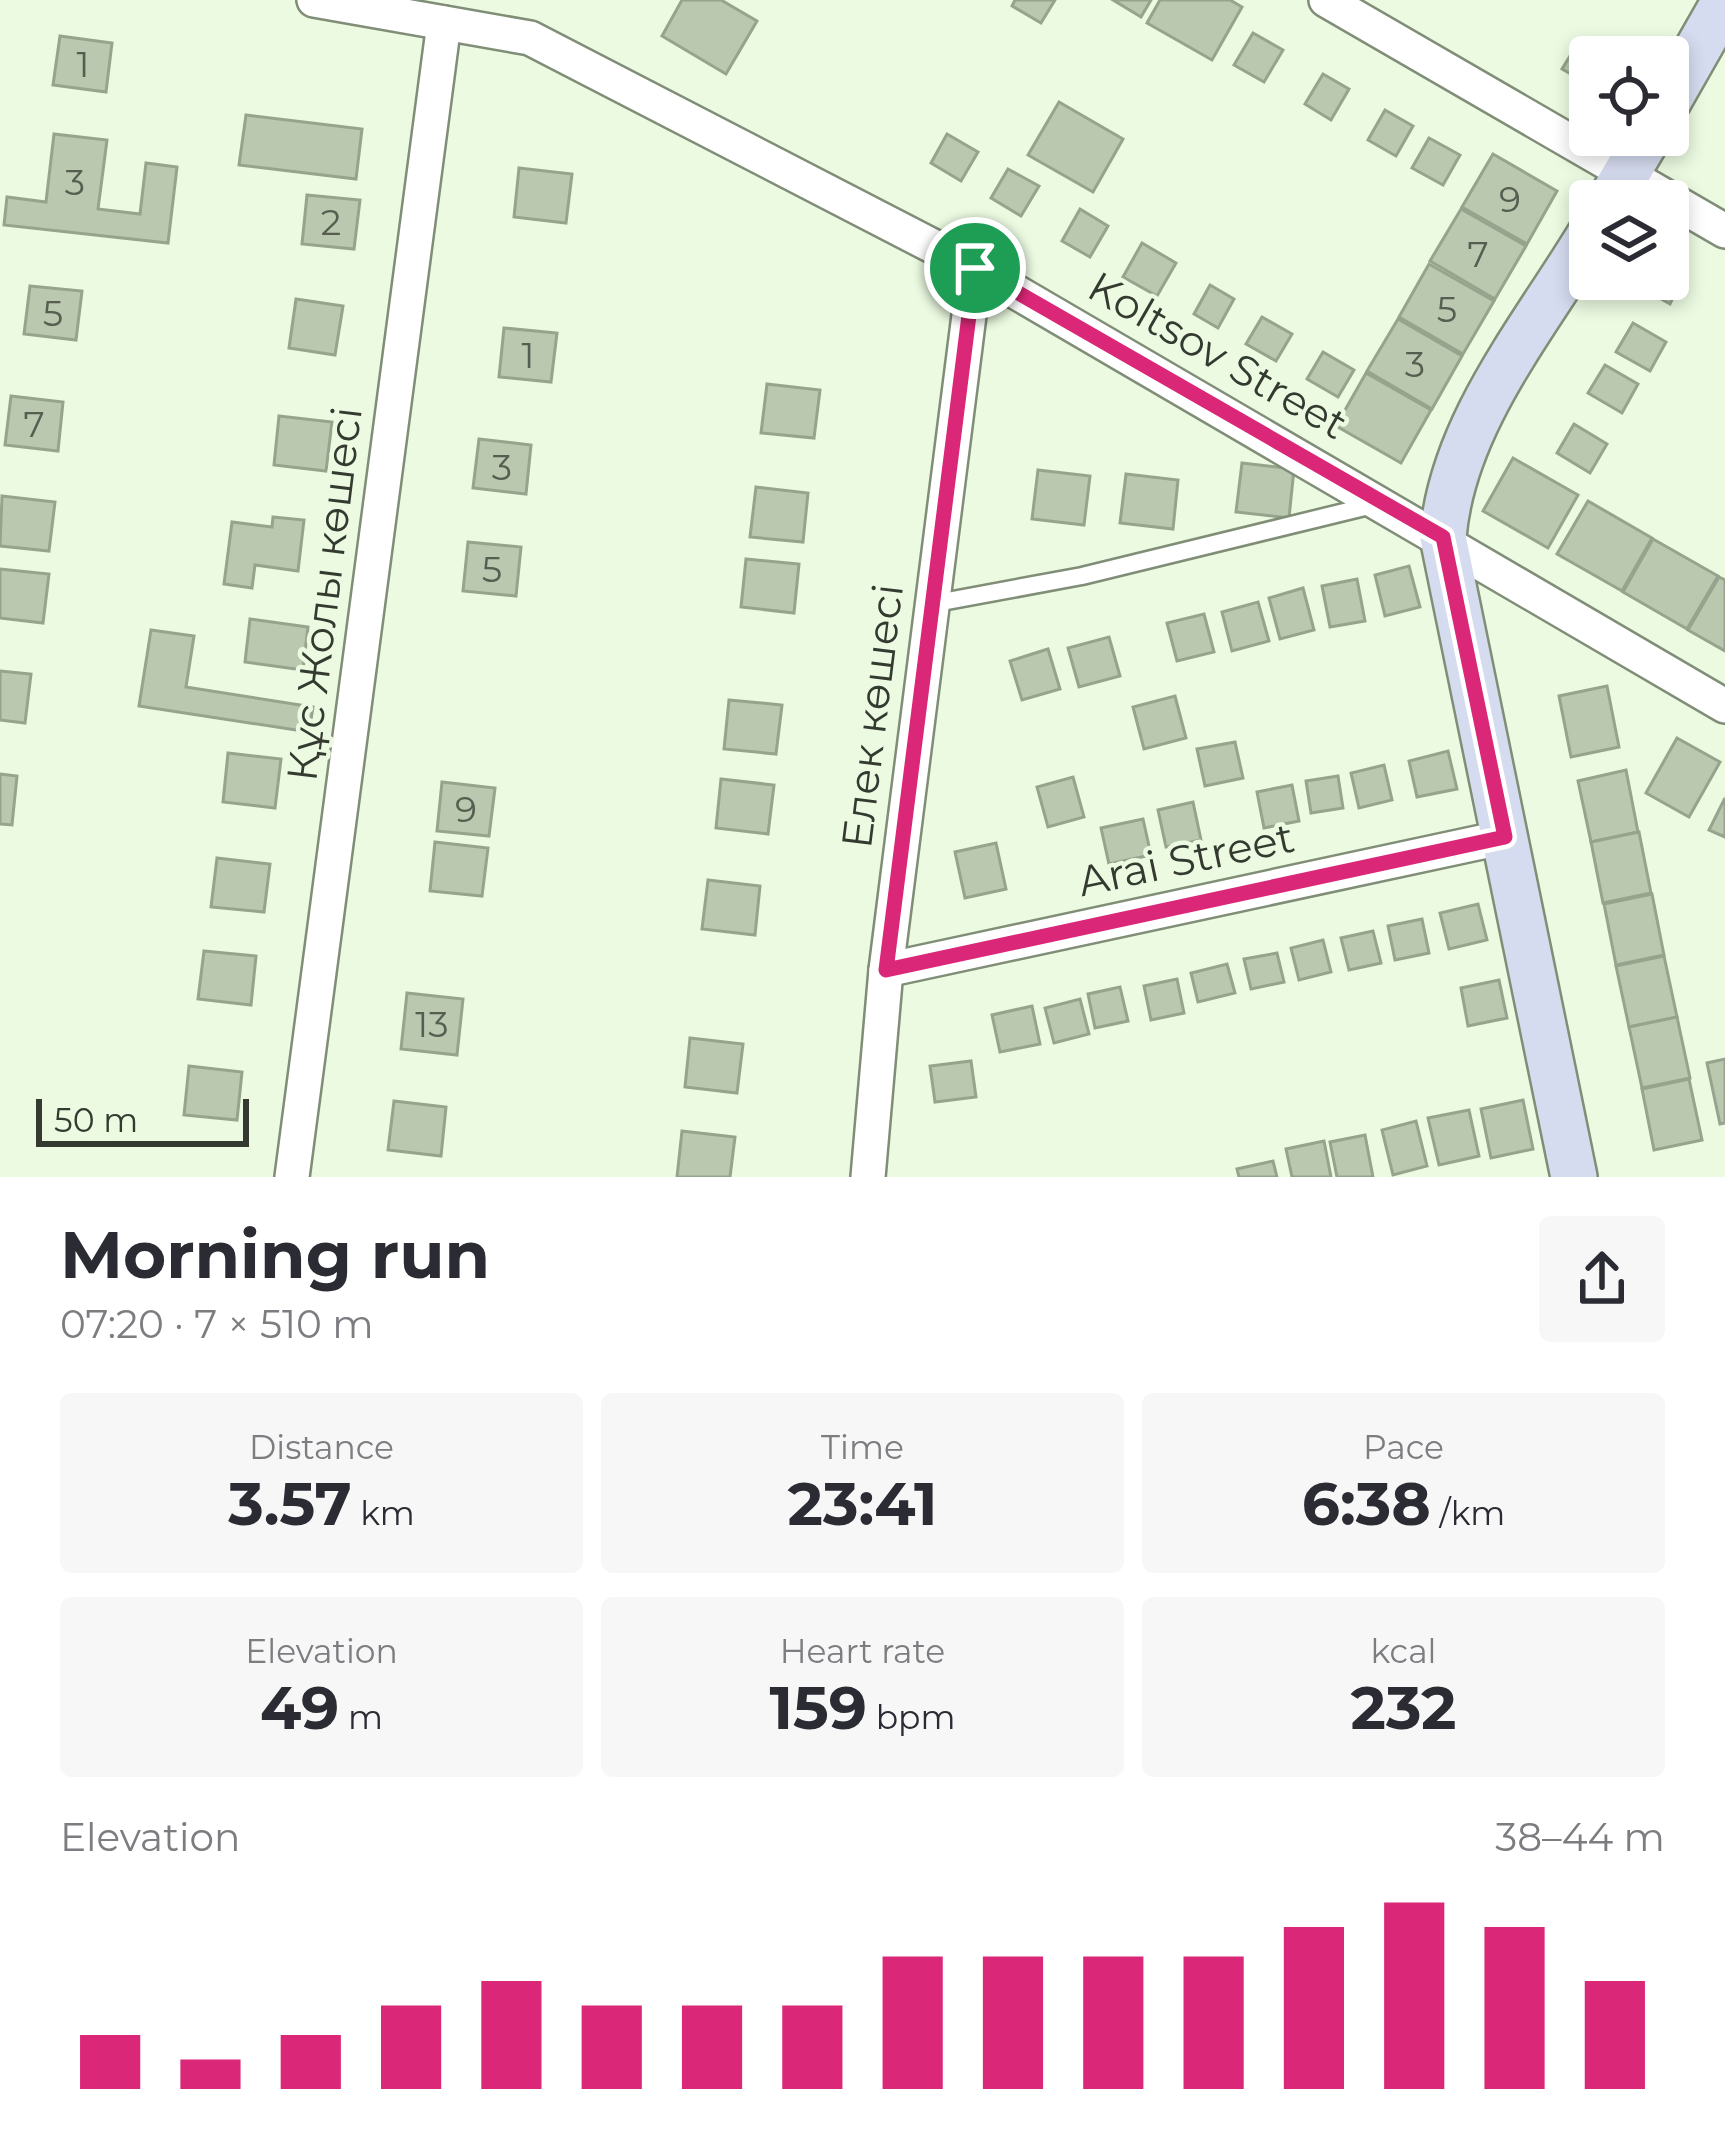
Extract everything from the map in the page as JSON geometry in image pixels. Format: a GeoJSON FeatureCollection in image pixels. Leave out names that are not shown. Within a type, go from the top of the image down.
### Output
{"type":"FeatureCollection","features":[{"type":"Feature","properties":{"kind":"street","name":"Koltsov Street"},"geometry":{"type":"LineString","coordinates":[[314,0],[530,38],[975,268],[1384,502],[1725,706]]}},
{"type":"Feature","properties":{"kind":"street"},"geometry":{"type":"LineString","coordinates":[[1326,0],[1606,180]]}},
{"type":"Feature","properties":{"kind":"street"},"geometry":{"type":"LineString","coordinates":[[1689,64],[1725,1]]}},
{"type":"Feature","properties":{"kind":"street","name":"Құс Жолы көшесі"},"geometry":{"type":"LineString","coordinates":[[292,1177],[444,23]]}},
{"type":"Feature","properties":{"kind":"street"},"geometry":{"type":"LineString","coordinates":[[1689,217],[1725,232]]}},
{"type":"Feature","properties":{"kind":"street","name":"Елек көшесі"},"geometry":{"type":"LineString","coordinates":[[868,1177],[886,970],[975,268]]}},
{"type":"Feature","properties":{"kind":"street"},"geometry":{"type":"LineString","coordinates":[[1569,269],[1460,448],[1447,489],[1443,537],[1574,1177]]}},
{"type":"Feature","properties":{"kind":"street","name":"Arai Street"},"geometry":{"type":"LineString","coordinates":[[886,970],[1505,837]]}},
{"type":"Feature","properties":{"kind":"lane"},"geometry":{"type":"LineString","coordinates":[[932,604],[1082,576],[1384,502]]}},
{"type":"Feature","properties":{"kind":"building"},"geometry":{"type":"Polygon","coordinates":[[[682,0],[721,0],[757,21],[726,74],[662,36],[682,0]]]}},
{"type":"Feature","properties":{"kind":"building"},"geometry":{"type":"Polygon","coordinates":[[[1015,0],[1055,0],[1041,23],[1012,6],[1015,0]]]}},
{"type":"Feature","properties":{"kind":"building"},"geometry":{"type":"Polygon","coordinates":[[[1113,0],[1151,0],[1141,17],[1113,0]]]}},
{"type":"Feature","properties":{"kind":"building"},"geometry":{"type":"Polygon","coordinates":[[[1160,0],[1230,0],[1242,7],[1212,60],[1147,23],[1160,0]]]}},
{"type":"Feature","properties":{"kind":"building"},"geometry":{"type":"Polygon","coordinates":[[[1253,33],[1283,50],[1264,82],[1234,65],[1253,33]]]}},
{"type":"Feature","properties":{"kind":"building"},"geometry":{"type":"Polygon","coordinates":[[[60,36],[112,43],[106,92],[53,85],[60,36]]]}},
{"type":"Feature","properties":{"kind":"building"},"geometry":{"type":"Polygon","coordinates":[[[1323,74],[1349,89],[1331,120],[1305,104],[1323,74]]]}},
{"type":"Feature","properties":{"kind":"building"},"geometry":{"type":"Polygon","coordinates":[[[1059,102],[1123,139],[1093,192],[1028,155],[1059,102]]]}},
{"type":"Feature","properties":{"kind":"building"},"geometry":{"type":"Polygon","coordinates":[[[1385,110],[1413,126],[1396,156],[1368,140],[1385,110]]]}},
{"type":"Feature","properties":{"kind":"building"},"geometry":{"type":"Polygon","coordinates":[[[246,115],[362,129],[356,179],[239,165],[246,115]]]}},
{"type":"Feature","properties":{"kind":"building"},"geometry":{"type":"Polygon","coordinates":[[[54,134],[107,140],[98,209],[140,214],[146,163],[177,167],[168,243],[4,225],[7,197],[46,202],[54,134]]]}},
{"type":"Feature","properties":{"kind":"building"},"geometry":{"type":"Polygon","coordinates":[[[947,134],[978,152],[961,181],[931,163],[947,134]]]}},
{"type":"Feature","properties":{"kind":"building"},"geometry":{"type":"Polygon","coordinates":[[[1429,138],[1460,155],[1443,185],[1412,168],[1429,138]]]}},
{"type":"Feature","properties":{"kind":"building"},"geometry":{"type":"Polygon","coordinates":[[[1493,154],[1557,191],[1527,244],[1462,207],[1493,154]]]}},
{"type":"Feature","properties":{"kind":"building"},"geometry":{"type":"Polygon","coordinates":[[[519,168],[572,174],[566,223],[514,217],[519,168]]]}},
{"type":"Feature","properties":{"kind":"building"},"geometry":{"type":"Polygon","coordinates":[[[1008,169],[1039,186],[1021,216],[991,198],[1008,169]]]}},
{"type":"Feature","properties":{"kind":"building"},"geometry":{"type":"Polygon","coordinates":[[[307,195],[360,200],[354,249],[302,244],[307,195]]]}},
{"type":"Feature","properties":{"kind":"building"},"geometry":{"type":"Polygon","coordinates":[[[1080,209],[1108,226],[1090,257],[1062,241],[1080,209]]]}},
{"type":"Feature","properties":{"kind":"building"},"geometry":{"type":"Polygon","coordinates":[[[1461,209],[1526,246],[1495,299],[1430,261],[1461,209]]]}},
{"type":"Feature","properties":{"kind":"building"},"geometry":{"type":"Polygon","coordinates":[[[1142,243],[1176,263],[1157,296],[1123,277],[1142,243]]]}},
{"type":"Feature","properties":{"kind":"building"},"geometry":{"type":"Polygon","coordinates":[[[1429,264],[1494,301],[1463,354],[1399,317],[1429,264]]]}},
{"type":"Feature","properties":{"kind":"building"},"geometry":{"type":"Polygon","coordinates":[[[1210,285],[1234,299],[1218,328],[1194,314],[1210,285]]]}},
{"type":"Feature","properties":{"kind":"building"},"geometry":{"type":"Polygon","coordinates":[[[30,286],[82,291],[76,340],[24,334],[30,286]]]}},
{"type":"Feature","properties":{"kind":"building"},"geometry":{"type":"Polygon","coordinates":[[[296,299],[343,306],[335,355],[289,348],[296,299]]]}},
{"type":"Feature","properties":{"kind":"building"},"geometry":{"type":"Polygon","coordinates":[[[1262,317],[1292,334],[1276,361],[1246,344],[1262,317]]]}},
{"type":"Feature","properties":{"kind":"building"},"geometry":{"type":"Polygon","coordinates":[[[1398,319],[1462,356],[1432,409],[1367,371],[1398,319]]]}},
{"type":"Feature","properties":{"kind":"building"},"geometry":{"type":"Polygon","coordinates":[[[1633,323],[1666,342],[1650,371],[1616,352],[1633,323]]]}},
{"type":"Feature","properties":{"kind":"building"},"geometry":{"type":"Polygon","coordinates":[[[504,328],[557,333],[551,382],[499,377],[504,328]]]}},
{"type":"Feature","properties":{"kind":"building"},"geometry":{"type":"Polygon","coordinates":[[[1323,352],[1354,370],[1338,397],[1307,379],[1323,352]]]}},
{"type":"Feature","properties":{"kind":"building"},"geometry":{"type":"Polygon","coordinates":[[[1605,365],[1638,384],[1622,413],[1588,393],[1605,365]]]}},
{"type":"Feature","properties":{"kind":"building"},"geometry":{"type":"Polygon","coordinates":[[[1366,373],[1431,410],[1401,463],[1336,426],[1366,373]]]}},
{"type":"Feature","properties":{"kind":"building"},"geometry":{"type":"Polygon","coordinates":[[[767,384],[820,390],[814,438],[761,433],[767,384]]]}},
{"type":"Feature","properties":{"kind":"building"},"geometry":{"type":"Polygon","coordinates":[[[11,396],[63,402],[58,451],[5,445],[11,396]]]}},
{"type":"Feature","properties":{"kind":"building"},"geometry":{"type":"Polygon","coordinates":[[[279,416],[332,422],[326,471],[274,465],[279,416]]]}},
{"type":"Feature","properties":{"kind":"building"},"geometry":{"type":"Polygon","coordinates":[[[1574,424],[1607,444],[1590,473],[1557,453],[1574,424]]]}},
{"type":"Feature","properties":{"kind":"building"},"geometry":{"type":"Polygon","coordinates":[[[479,439],[531,445],[526,494],[473,488],[479,439]]]}},
{"type":"Feature","properties":{"kind":"building"},"geometry":{"type":"Polygon","coordinates":[[[1513,458],[1578,495],[1548,548],[1483,511],[1513,458]]]}},
{"type":"Feature","properties":{"kind":"building"},"geometry":{"type":"Polygon","coordinates":[[[1242,463],[1294,469],[1289,518],[1236,512],[1242,463]]]}},
{"type":"Feature","properties":{"kind":"building"},"geometry":{"type":"Polygon","coordinates":[[[1038,470],[1090,476],[1084,525],[1032,519],[1038,470]]]}},
{"type":"Feature","properties":{"kind":"building"},"geometry":{"type":"Polygon","coordinates":[[[1126,474],[1178,480],[1173,529],[1120,523],[1126,474]]]}},
{"type":"Feature","properties":{"kind":"building"},"geometry":{"type":"Polygon","coordinates":[[[756,487],[808,493],[803,542],[750,537],[756,487]]]}},
{"type":"Feature","properties":{"kind":"building"},"geometry":{"type":"Polygon","coordinates":[[[2,496],[55,502],[49,551],[0,546],[2,496]]]}},
{"type":"Feature","properties":{"kind":"building"},"geometry":{"type":"Polygon","coordinates":[[[1588,501],[1652,538],[1622,591],[1557,554],[1588,501]]]}},
{"type":"Feature","properties":{"kind":"building"},"geometry":{"type":"Polygon","coordinates":[[[273,517],[304,520],[298,571],[255,565],[252,588],[224,584],[232,522],[272,527],[273,517]]]}},
{"type":"Feature","properties":{"kind":"building"},"geometry":{"type":"Polygon","coordinates":[[[1653,539],[1718,576],[1687,629],[1623,592],[1653,539]]]}},
{"type":"Feature","properties":{"kind":"building"},"geometry":{"type":"Polygon","coordinates":[[[468,542],[521,547],[516,596],[463,591],[468,542]]]}},
{"type":"Feature","properties":{"kind":"building"},"geometry":{"type":"Polygon","coordinates":[[[746,559],[799,564],[794,613],[741,607],[746,559]]]}},
{"type":"Feature","properties":{"kind":"building"},"geometry":{"type":"Polygon","coordinates":[[[1409,566],[1420,607],[1385,616],[1375,575],[1409,566]]]}},
{"type":"Feature","properties":{"kind":"building"},"geometry":{"type":"Polygon","coordinates":[[[0,569],[49,574],[43,623],[0,618],[0,569]]]}},
{"type":"Feature","properties":{"kind":"building"},"geometry":{"type":"Polygon","coordinates":[[[1719,577],[1725,580],[1725,651],[1688,630],[1719,577]]]}},
{"type":"Feature","properties":{"kind":"building"},"geometry":{"type":"Polygon","coordinates":[[[1357,579],[1365,621],[1330,627],[1322,586],[1357,579]]]}},
{"type":"Feature","properties":{"kind":"building"},"geometry":{"type":"Polygon","coordinates":[[[1303,588],[1314,630],[1280,639],[1269,598],[1303,588]]]}},
{"type":"Feature","properties":{"kind":"building"},"geometry":{"type":"Polygon","coordinates":[[[1258,602],[1269,641],[1232,651],[1222,612],[1258,602]]]}},
{"type":"Feature","properties":{"kind":"building"},"geometry":{"type":"Polygon","coordinates":[[[1204,614],[1214,652],[1177,661],[1167,623],[1204,614]]]}},
{"type":"Feature","properties":{"kind":"building"},"geometry":{"type":"Polygon","coordinates":[[[250,619],[308,627],[303,670],[245,662],[250,619]]]}},
{"type":"Feature","properties":{"kind":"building"},"geometry":{"type":"Polygon","coordinates":[[[151,630],[194,636],[186,687],[313,707],[309,732],[139,706],[151,630]]]}},
{"type":"Feature","properties":{"kind":"building"},"geometry":{"type":"Polygon","coordinates":[[[1109,637],[1120,676],[1079,687],[1068,648],[1109,637]]]}},
{"type":"Feature","properties":{"kind":"building"},"geometry":{"type":"Polygon","coordinates":[[[1048,649],[1060,689],[1022,700],[1010,661],[1048,649]]]}},
{"type":"Feature","properties":{"kind":"building"},"geometry":{"type":"Polygon","coordinates":[[[0,671],[31,674],[25,723],[0,720],[0,671]]]}},
{"type":"Feature","properties":{"kind":"building"},"geometry":{"type":"Polygon","coordinates":[[[1607,686],[1619,747],[1571,757],[1559,696],[1607,686]]]}},
{"type":"Feature","properties":{"kind":"building"},"geometry":{"type":"Polygon","coordinates":[[[1175,696],[1186,738],[1144,749],[1133,707],[1175,696]]]}},
{"type":"Feature","properties":{"kind":"building"},"geometry":{"type":"Polygon","coordinates":[[[729,700],[782,705],[776,754],[724,749],[729,700]]]}},
{"type":"Feature","properties":{"kind":"building"},"geometry":{"type":"Polygon","coordinates":[[[1677,738],[1720,762],[1689,817],[1646,793],[1677,738]]]}},
{"type":"Feature","properties":{"kind":"building"},"geometry":{"type":"Polygon","coordinates":[[[1235,742],[1243,778],[1205,786],[1197,749],[1235,742]]]}},
{"type":"Feature","properties":{"kind":"building"},"geometry":{"type":"Polygon","coordinates":[[[1448,751],[1457,789],[1417,797],[1409,761],[1448,751]]]}},
{"type":"Feature","properties":{"kind":"building"},"geometry":{"type":"Polygon","coordinates":[[[228,753],[281,759],[275,808],[223,802],[228,753]]]}},
{"type":"Feature","properties":{"kind":"building"},"geometry":{"type":"Polygon","coordinates":[[[1384,765],[1392,800],[1359,808],[1351,773],[1384,765]]]}},
{"type":"Feature","properties":{"kind":"building"},"geometry":{"type":"Polygon","coordinates":[[[1626,770],[1638,832],[1591,842],[1578,781],[1626,770]]]}},
{"type":"Feature","properties":{"kind":"building"},"geometry":{"type":"Polygon","coordinates":[[[0,774],[17,776],[12,825],[0,824],[0,774]]]}},
{"type":"Feature","properties":{"kind":"building"},"geometry":{"type":"Polygon","coordinates":[[[1338,776],[1343,808],[1311,813],[1306,781],[1338,776]]]}},
{"type":"Feature","properties":{"kind":"building"},"geometry":{"type":"Polygon","coordinates":[[[1073,777],[1084,817],[1048,827],[1037,787],[1073,777]]]}},
{"type":"Feature","properties":{"kind":"building"},"geometry":{"type":"Polygon","coordinates":[[[721,779],[774,785],[768,834],[716,828],[721,779]]]}},
{"type":"Feature","properties":{"kind":"building"},"geometry":{"type":"Polygon","coordinates":[[[442,782],[495,788],[489,836],[437,831],[442,782]]]}},
{"type":"Feature","properties":{"kind":"building"},"geometry":{"type":"Polygon","coordinates":[[[1292,785],[1299,821],[1264,828],[1257,792],[1292,785]]]}},
{"type":"Feature","properties":{"kind":"building"},"geometry":{"type":"Polygon","coordinates":[[[1725,798],[1725,837],[1709,830],[1725,798]]]}},
{"type":"Feature","properties":{"kind":"building"},"geometry":{"type":"Polygon","coordinates":[[[1193,802],[1201,840],[1166,847],[1158,810],[1193,802]]]}},
{"type":"Feature","properties":{"kind":"building"},"geometry":{"type":"Polygon","coordinates":[[[1143,819],[1151,855],[1109,864],[1101,828],[1143,819]]]}},
{"type":"Feature","properties":{"kind":"building"},"geometry":{"type":"Polygon","coordinates":[[[1639,832],[1651,893],[1603,903],[1591,842],[1639,832]]]}},
{"type":"Feature","properties":{"kind":"building"},"geometry":{"type":"Polygon","coordinates":[[[435,842],[488,848],[482,896],[430,891],[435,842]]]}},
{"type":"Feature","properties":{"kind":"building"},"geometry":{"type":"Polygon","coordinates":[[[996,843],[1006,889],[965,898],[955,852],[996,843]]]}},
{"type":"Feature","properties":{"kind":"building"},"geometry":{"type":"Polygon","coordinates":[[[217,858],[270,864],[264,912],[211,907],[217,858]]]}},
{"type":"Feature","properties":{"kind":"building"},"geometry":{"type":"Polygon","coordinates":[[[708,880],[760,886],[755,935],[702,929],[708,880]]]}},
{"type":"Feature","properties":{"kind":"building"},"geometry":{"type":"Polygon","coordinates":[[[1652,894],[1664,955],[1616,965],[1604,904],[1652,894]]]}},
{"type":"Feature","properties":{"kind":"building"},"geometry":{"type":"Polygon","coordinates":[[[1478,904],[1487,940],[1449,949],[1440,913],[1478,904]]]}},
{"type":"Feature","properties":{"kind":"building"},"geometry":{"type":"Polygon","coordinates":[[[1422,919],[1429,953],[1395,960],[1388,926],[1422,919]]]}},
{"type":"Feature","properties":{"kind":"building"},"geometry":{"type":"Polygon","coordinates":[[[1373,931],[1381,963],[1349,970],[1341,938],[1373,931]]]}},
{"type":"Feature","properties":{"kind":"building"},"geometry":{"type":"Polygon","coordinates":[[[1323,940],[1331,972],[1299,980],[1291,948],[1323,940]]]}},
{"type":"Feature","properties":{"kind":"building"},"geometry":{"type":"Polygon","coordinates":[[[204,951],[256,956],[251,1005],[198,999],[204,951]]]}},
{"type":"Feature","properties":{"kind":"building"},"geometry":{"type":"Polygon","coordinates":[[[1277,953],[1284,982],[1251,989],[1244,959],[1277,953]]]}},
{"type":"Feature","properties":{"kind":"building"},"geometry":{"type":"Polygon","coordinates":[[[1664,956],[1677,1017],[1629,1027],[1616,966],[1664,956]]]}},
{"type":"Feature","properties":{"kind":"building"},"geometry":{"type":"Polygon","coordinates":[[[1227,964],[1235,993],[1198,1002],[1191,973],[1227,964]]]}},
{"type":"Feature","properties":{"kind":"building"},"geometry":{"type":"Polygon","coordinates":[[[1177,979],[1184,1013],[1151,1020],[1144,986],[1177,979]]]}},
{"type":"Feature","properties":{"kind":"building"},"geometry":{"type":"Polygon","coordinates":[[[1499,980],[1507,1018],[1468,1026],[1461,988],[1499,980]]]}},
{"type":"Feature","properties":{"kind":"building"},"geometry":{"type":"Polygon","coordinates":[[[1120,987],[1128,1021],[1095,1028],[1088,994],[1120,987]]]}},
{"type":"Feature","properties":{"kind":"building"},"geometry":{"type":"Polygon","coordinates":[[[407,993],[463,999],[457,1055],[401,1049],[407,993]]]}},
{"type":"Feature","properties":{"kind":"building"},"geometry":{"type":"Polygon","coordinates":[[[1080,999],[1089,1034],[1054,1043],[1045,1008],[1080,999]]]}},
{"type":"Feature","properties":{"kind":"building"},"geometry":{"type":"Polygon","coordinates":[[[1032,1006],[1040,1044],[1000,1052],[992,1015],[1032,1006]]]}},
{"type":"Feature","properties":{"kind":"building"},"geometry":{"type":"Polygon","coordinates":[[[1677,1017],[1690,1078],[1642,1088],[1629,1027],[1677,1017]]]}},
{"type":"Feature","properties":{"kind":"building"},"geometry":{"type":"Polygon","coordinates":[[[690,1038],[743,1044],[737,1093],[685,1087],[690,1038]]]}},
{"type":"Feature","properties":{"kind":"building"},"geometry":{"type":"Polygon","coordinates":[[[1725,1059],[1725,1123],[1720,1124],[1707,1063],[1725,1059]]]}},
{"type":"Feature","properties":{"kind":"building"},"geometry":{"type":"Polygon","coordinates":[[[971,1061],[976,1097],[935,1102],[930,1066],[971,1061]]]}},
{"type":"Feature","properties":{"kind":"building"},"geometry":{"type":"Polygon","coordinates":[[[189,1066],[242,1072],[237,1120],[184,1115],[189,1066]]]}},
{"type":"Feature","properties":{"kind":"building"},"geometry":{"type":"Polygon","coordinates":[[[1689,1079],[1702,1140],[1654,1150],[1642,1089],[1689,1079]]]}},
{"type":"Feature","properties":{"kind":"building"},"geometry":{"type":"Polygon","coordinates":[[[1523,1100],[1533,1149],[1491,1158],[1481,1109],[1523,1100]]]}},
{"type":"Feature","properties":{"kind":"building"},"geometry":{"type":"Polygon","coordinates":[[[394,1101],[446,1107],[441,1156],[388,1150],[394,1101]]]}},
{"type":"Feature","properties":{"kind":"building"},"geometry":{"type":"Polygon","coordinates":[[[1469,1110],[1479,1156],[1439,1165],[1428,1118],[1469,1110]]]}},
{"type":"Feature","properties":{"kind":"building"},"geometry":{"type":"Polygon","coordinates":[[[1416,1121],[1427,1166],[1393,1175],[1382,1130],[1416,1121]]]}},
{"type":"Feature","properties":{"kind":"building"},"geometry":{"type":"Polygon","coordinates":[[[682,1131],[735,1137],[730,1177],[677,1177],[682,1131]]]}},
{"type":"Feature","properties":{"kind":"building"},"geometry":{"type":"Polygon","coordinates":[[[1365,1135],[1373,1177],[1337,1177],[1330,1142],[1365,1135]]]}},
{"type":"Feature","properties":{"kind":"building"},"geometry":{"type":"Polygon","coordinates":[[[1324,1141],[1331,1177],[1292,1177],[1286,1149],[1324,1141]]]}},
{"type":"Feature","properties":{"kind":"building"},"geometry":{"type":"Polygon","coordinates":[[[1273,1161],[1277,1177],[1239,1177],[1237,1169],[1273,1161]]]}},
{"type":"Feature","properties":{"kind":"route"},"geometry":{"type":"LineString","coordinates":[[975,268],[1443,537],[1505,837],[886,970],[975,268]]}}]}
